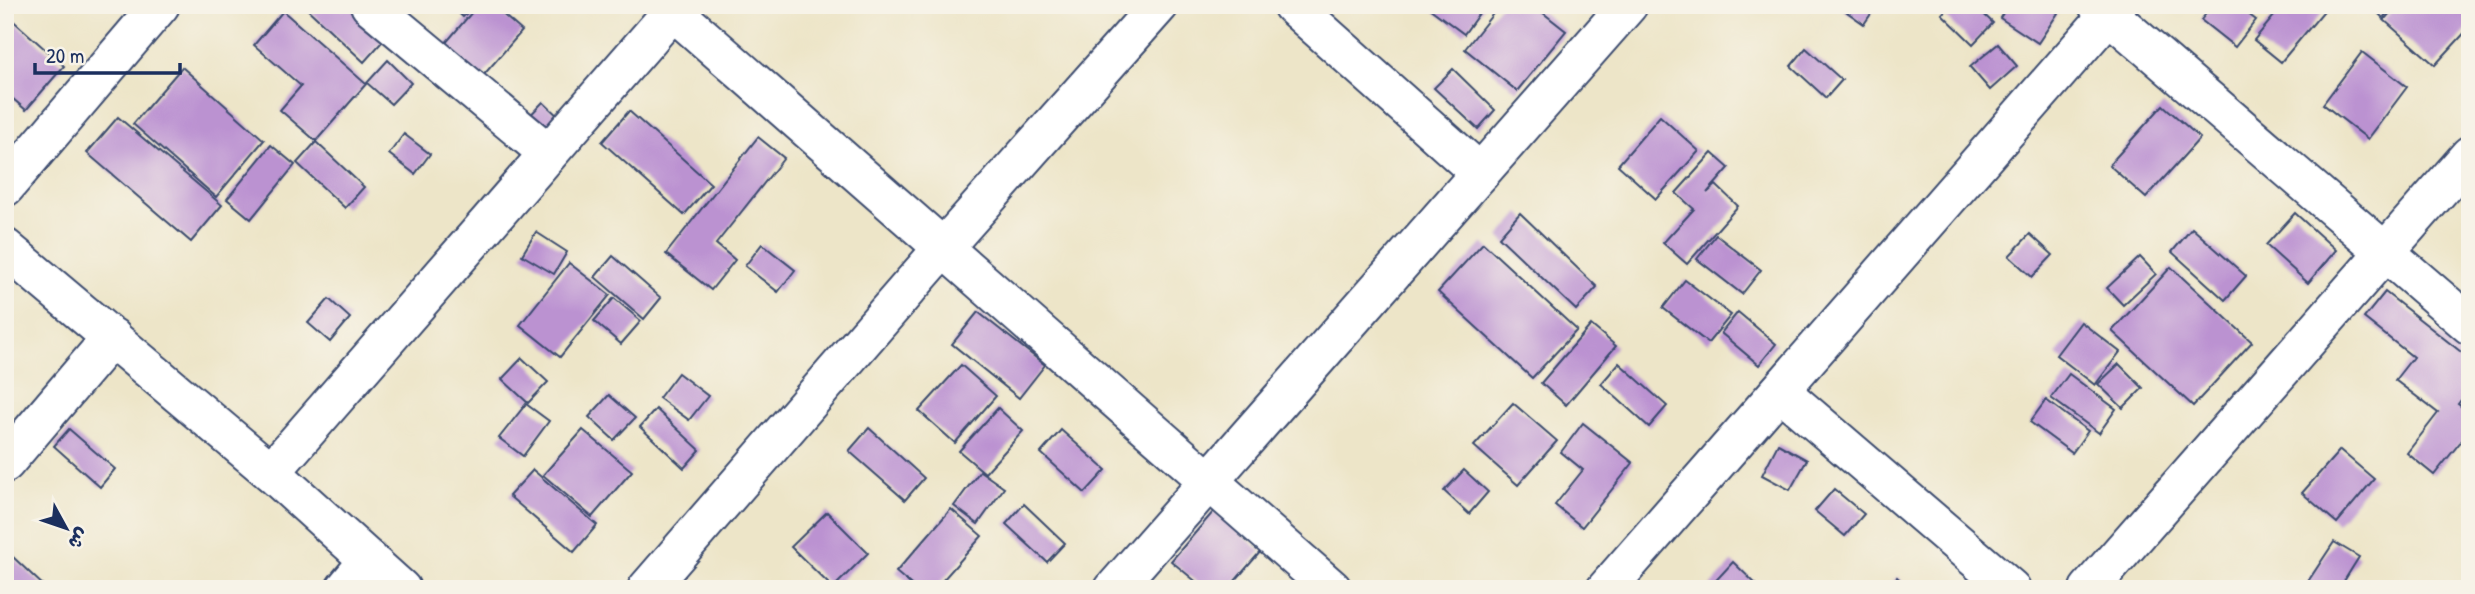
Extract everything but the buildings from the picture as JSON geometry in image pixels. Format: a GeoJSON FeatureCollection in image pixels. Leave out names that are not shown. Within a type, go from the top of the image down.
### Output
{"type":"FeatureCollection","features":[{"type":"Feature","properties":{"kind":"main road"},"geometry":{"type":"LineString","coordinates":[[5,187],[160,5]]}},
{"type":"Feature","properties":{"kind":"main road"},"geometry":{"type":"LineString","coordinates":[[370,5],[548,153]]}},
{"type":"Feature","properties":{"kind":"main road"},"geometry":{"type":"LineString","coordinates":[[647,589],[943,247],[1158,5]]}},
{"type":"Feature","properties":{"kind":"main road"},"geometry":{"type":"LineString","coordinates":[[1292,5],[1480,173]]}},
{"type":"Feature","properties":{"kind":"main road"},"geometry":{"type":"LineString","coordinates":[[1114,589],[1628,5]]}},
{"type":"Feature","properties":{"kind":"main road"},"geometry":{"type":"LineString","coordinates":[[271,472],[676,8],[1332,589]]}},
{"type":"Feature","properties":{"kind":"main road"},"geometry":{"type":"LineString","coordinates":[[1606,589],[1780,391],[2108,8],[2470,326]]}},
{"type":"Feature","properties":{"kind":"main road"},"geometry":{"type":"LineString","coordinates":[[2089,589],[2470,155]]}},
{"type":"Feature","properties":{"kind":"main road"},"geometry":{"type":"LineString","coordinates":[[5,248],[271,472],[401,589]]}},
{"type":"Feature","properties":{"kind":"main road"},"geometry":{"type":"LineString","coordinates":[[5,463],[112,337]]}},
{"type":"Feature","properties":{"kind":"main road"},"geometry":{"type":"LineString","coordinates":[[1780,391],[2011,589]]}},
{"type":"Feature","properties":{"kind":"main road"},"geometry":{"type":"LineString","coordinates":[[345,589],[369,560]]}}]}
